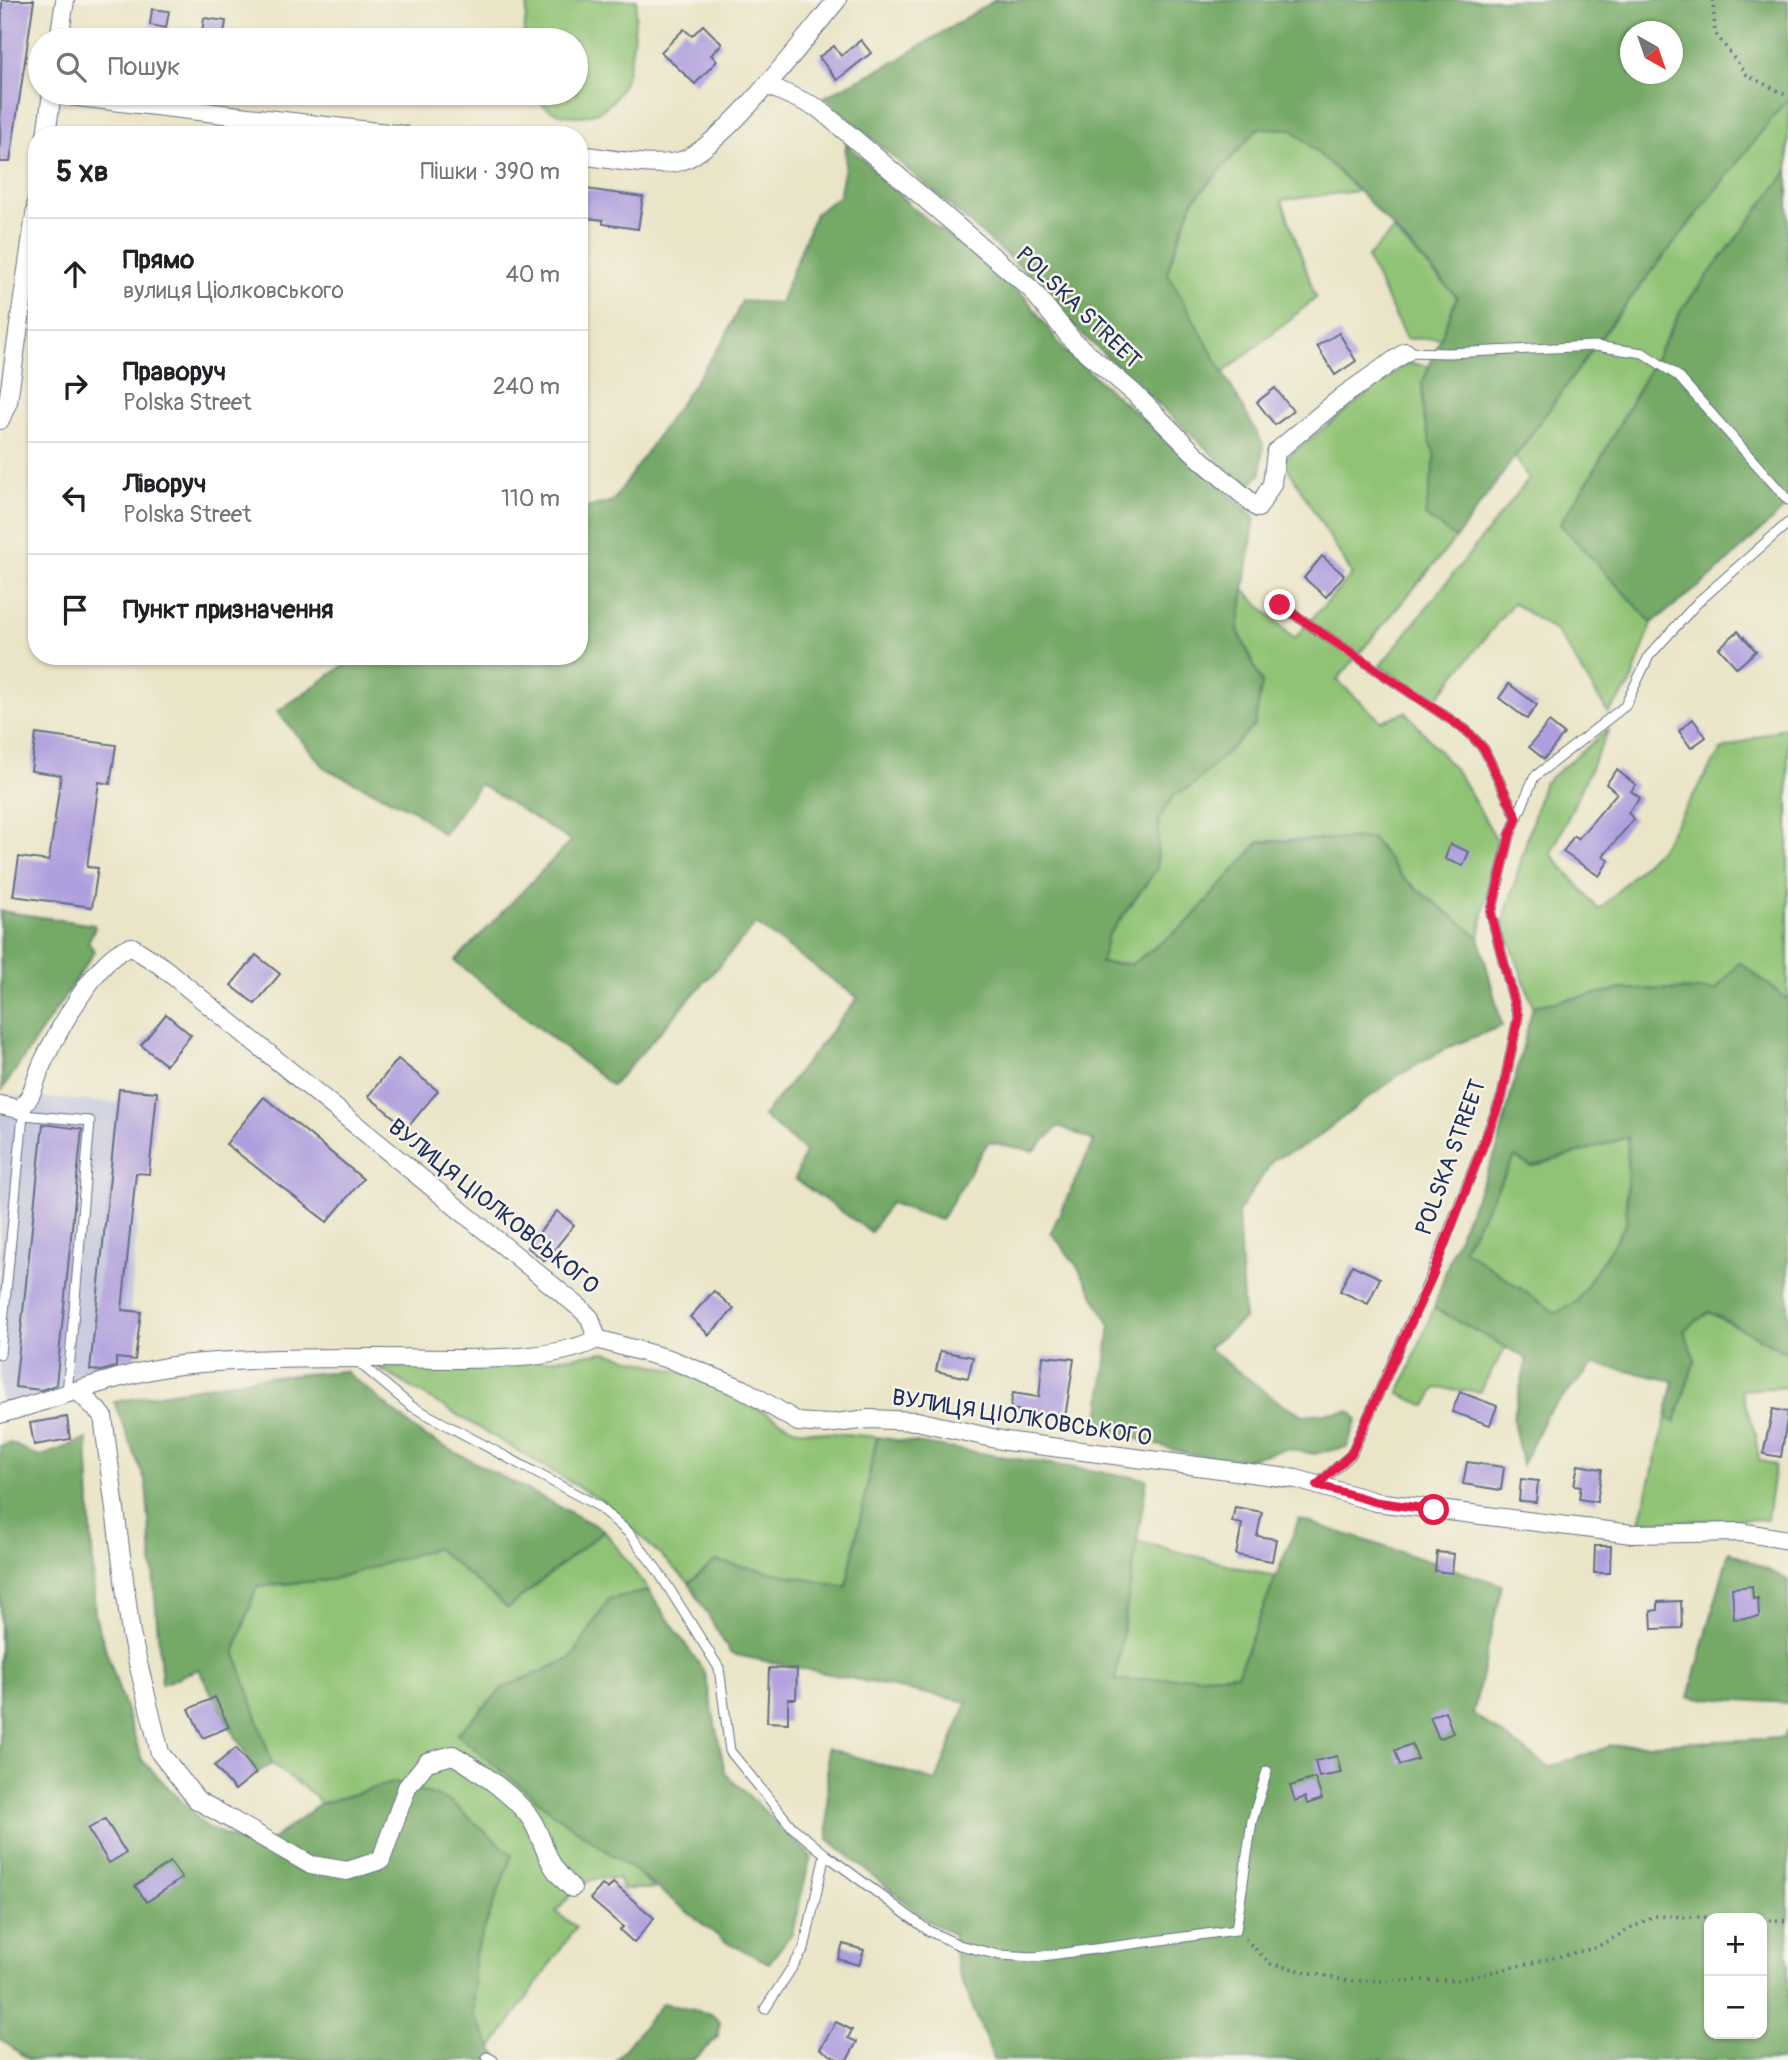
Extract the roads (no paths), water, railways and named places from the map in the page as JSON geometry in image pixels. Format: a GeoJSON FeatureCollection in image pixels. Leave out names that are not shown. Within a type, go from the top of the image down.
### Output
{"type":"FeatureCollection","features":[{"type":"Feature","properties":{"kind":"street"},"geometry":{"type":"LineString","coordinates":[[62,28],[65,0]]}},
{"type":"Feature","properties":{"kind":"street"},"geometry":{"type":"LineString","coordinates":[[588,156],[644,163],[680,161],[706,145],[767,85],[837,0]]}},
{"type":"Feature","properties":{"kind":"street","name":"POLSKA STREET"},"geometry":{"type":"LineString","coordinates":[[767,85],[818,108],[1031,289],[1073,341],[1134,393],[1199,458],[1258,508],[1272,484],[1276,452],[1343,396],[1406,352]]}},
{"type":"Feature","properties":{"kind":"street"},"geometry":{"type":"LineString","coordinates":[[47,126],[50,105]]}},
{"type":"Feature","properties":{"kind":"street"},"geometry":{"type":"LineString","coordinates":[[153,105],[329,126]]}},
{"type":"Feature","properties":{"kind":"street"},"geometry":{"type":"LineString","coordinates":[[0,420],[8,402],[28,263]]}},
{"type":"Feature","properties":{"kind":"street","name":"ВУЛИЦЯ ЦІОЛКОВСЬКОГО"},"geometry":{"type":"LineString","coordinates":[[22,1112],[43,1061],[96,974],[121,948],[132,947],[142,951],[580,1308],[590,1318],[597,1339],[672,1360],[743,1389],[798,1422],[827,1424],[869,1419],[917,1421],[1006,1441],[1296,1479],[1376,1502],[1632,1534],[1741,1532],[1786,1542]]}},
{"type":"Feature","properties":{"kind":"street"},"geometry":{"type":"LineString","coordinates":[[0,1105],[22,1112]]}},
{"type":"Feature","properties":{"kind":"street"},"geometry":{"type":"LineString","coordinates":[[0,1414],[137,1372],[180,1365],[353,1358],[462,1359],[551,1353],[587,1346],[597,1339]]}},
{"type":"Feature","properties":{"kind":"street"},"geometry":{"type":"LineString","coordinates":[[72,1392],[103,1416],[121,1574],[145,1701],[160,1753],[197,1800],[311,1865],[347,1871],[381,1860],[407,1787],[427,1762],[453,1755],[483,1772],[533,1822],[553,1870],[572,1888]]}},
{"type":"Feature","properties":{"kind":"lane"},"geometry":{"type":"LineString","coordinates":[[1406,352],[1595,346],[1643,353],[1678,376],[1788,500]]}},
{"type":"Feature","properties":{"kind":"lane","name":"POLSKA STREET"},"geometry":{"type":"LineString","coordinates":[[1317,1485],[1351,1454],[1432,1276],[1502,1096],[1518,1017],[1491,914],[1510,835],[1534,777],[1625,706],[1649,656],[1698,602],[1788,523]]}},
{"type":"Feature","properties":{"kind":"lane"},"geometry":{"type":"LineString","coordinates":[[1280,605],[1466,730],[1484,749],[1517,818]]}},
{"type":"Feature","properties":{"kind":"lane"},"geometry":{"type":"LineString","coordinates":[[0,1354],[22,1112],[90,1121],[72,1392]]}},
{"type":"Feature","properties":{"kind":"lane"},"geometry":{"type":"LineString","coordinates":[[353,1358],[411,1406],[598,1506],[629,1533],[658,1571],[719,1668],[730,1751],[792,1827],[929,1931],[959,1945],[999,1955],[1035,1957],[1236,1930],[1252,1821],[1267,1772]]}},
{"type":"Feature","properties":{"kind":"lane"},"geometry":{"type":"LineString","coordinates":[[765,2009],[804,1949],[825,1854]]}}]}
